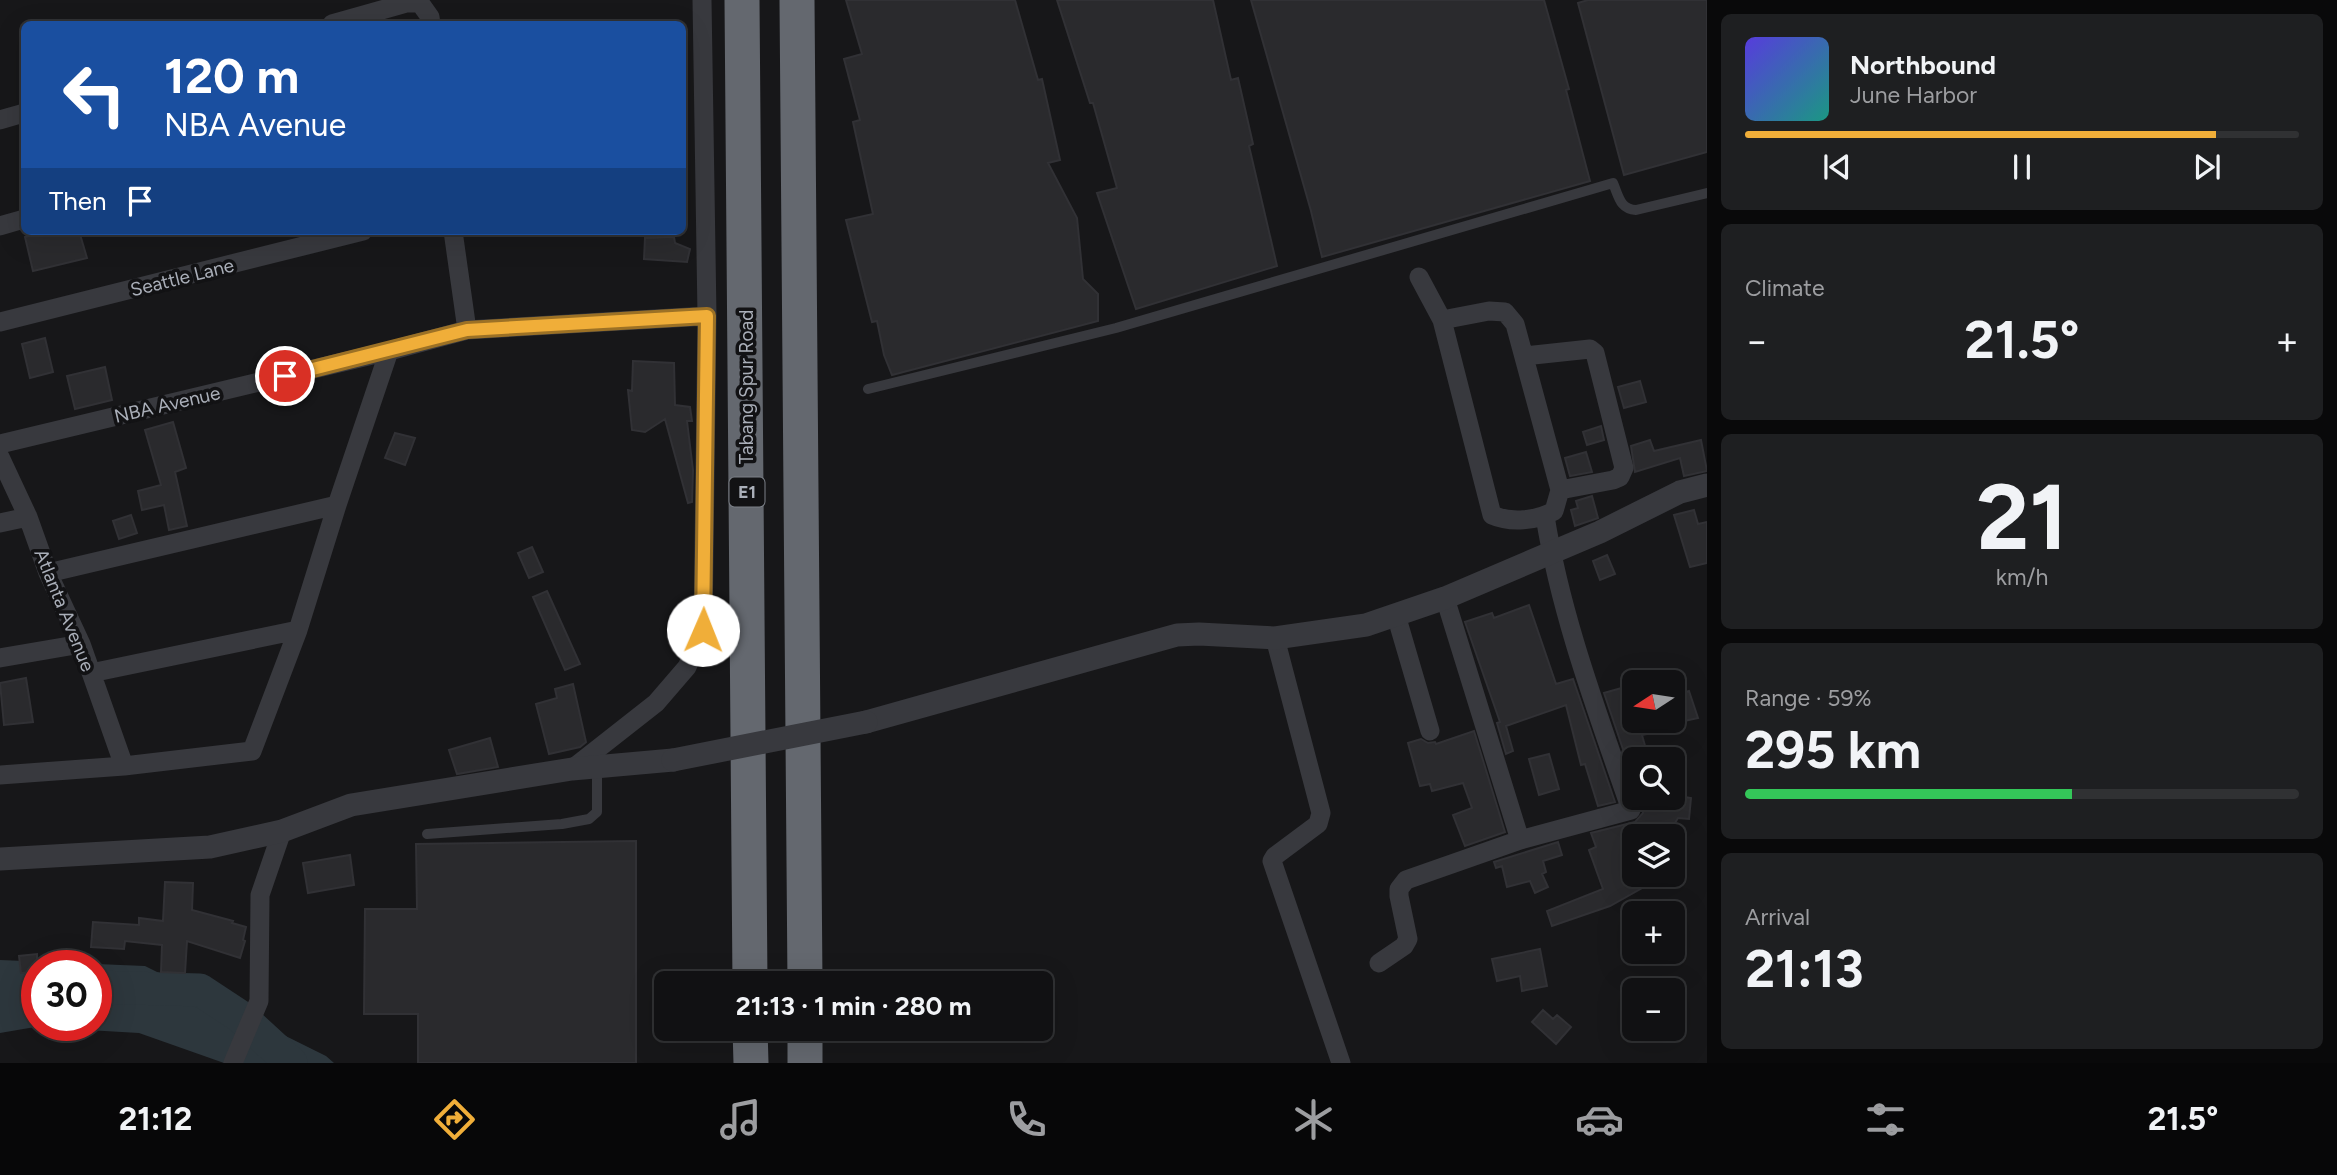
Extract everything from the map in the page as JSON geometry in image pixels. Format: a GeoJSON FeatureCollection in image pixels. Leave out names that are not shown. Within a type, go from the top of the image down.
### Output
{"type":"FeatureCollection","features":[{"type":"Feature","properties":{"kind":"highway","name":"Tabang Spur Road"},"geometry":{"type":"LineString","coordinates":[[742,0],[750,971]]}},
{"type":"Feature","properties":{"kind":"highway"},"geometry":{"type":"LineString","coordinates":[[797,0],[805,971]]}},
{"type":"Feature","properties":{"kind":"highway"},"geometry":{"type":"LineString","coordinates":[[750,1041],[751,1063]]}},
{"type":"Feature","properties":{"kind":"highway"},"geometry":{"type":"LineString","coordinates":[[805,1041],[805,1063]]}},
{"type":"Feature","properties":{"kind":"street"},"geometry":{"type":"LineString","coordinates":[[572,769],[656,703],[687,667],[703,630],[707,316],[702,0]]}},
{"type":"Feature","properties":{"kind":"street"},"geometry":{"type":"LineString","coordinates":[[343,21],[406,3],[420,3],[431,21]]}},
{"type":"Feature","properties":{"kind":"street"},"geometry":{"type":"LineString","coordinates":[[0,120],[21,114]]}},
{"type":"Feature","properties":{"kind":"street"},"geometry":{"type":"LineString","coordinates":[[0,226],[21,220]]}},
{"type":"Feature","properties":{"kind":"street","name":"Seattle Lane"},"geometry":{"type":"LineString","coordinates":[[0,323],[347,235]]}},
{"type":"Feature","properties":{"kind":"street"},"geometry":{"type":"LineString","coordinates":[[454,235],[467,330]]}},
{"type":"Feature","properties":{"kind":"street"},"geometry":{"type":"LineString","coordinates":[[1419,277],[1442,320],[1492,515],[1506,521],[1545,516],[1554,511],[1560,490],[1515,324],[1506,312],[1489,312],[1442,320]]}},
{"type":"Feature","properties":{"kind":"street","name":"NBA Avenue"},"geometry":{"type":"LineString","coordinates":[[0,444],[467,330],[707,316]]}},
{"type":"Feature","properties":{"kind":"street"},"geometry":{"type":"LineString","coordinates":[[1524,356],[1590,349],[1595,353],[1624,468],[1620,477],[1613,480],[1560,490]]}},
{"type":"Feature","properties":{"kind":"street"},"geometry":{"type":"LineString","coordinates":[[0,775],[124,766],[252,751],[298,630],[389,351]]}},
{"type":"Feature","properties":{"kind":"street","name":"Atlanta Avenue"},"geometry":{"type":"LineString","coordinates":[[0,457],[81,644],[124,766]]}},
{"type":"Feature","properties":{"kind":"street"},"geometry":{"type":"LineString","coordinates":[[0,859],[210,847],[282,831],[351,805],[572,769],[673,760],[866,722],[1177,635],[1275,638],[1348,628],[1445,598],[1600,532],[1680,492],[1707,485]]}},
{"type":"Feature","properties":{"kind":"street"},"geometry":{"type":"LineString","coordinates":[[48,573],[337,505]]}},
{"type":"Feature","properties":{"kind":"street"},"geometry":{"type":"LineString","coordinates":[[1379,963],[1404,946],[1408,939],[1399,896],[1399,889],[1406,880],[1520,840],[1631,810],[1576,648],[1551,553],[1545,516]]}},
{"type":"Feature","properties":{"kind":"street"},"geometry":{"type":"LineString","coordinates":[[0,523],[27,517]]}},
{"type":"Feature","properties":{"kind":"street"},"geometry":{"type":"LineString","coordinates":[[1445,598],[1520,840]]}},
{"type":"Feature","properties":{"kind":"street"},"geometry":{"type":"LineString","coordinates":[[1396,615],[1430,731]]}},
{"type":"Feature","properties":{"kind":"street"},"geometry":{"type":"LineString","coordinates":[[91,673],[298,630]]}},
{"type":"Feature","properties":{"kind":"street"},"geometry":{"type":"LineString","coordinates":[[1275,638],[1321,813],[1318,824],[1272,861],[1340,1063]]}},
{"type":"Feature","properties":{"kind":"street"},"geometry":{"type":"LineString","coordinates":[[0,658],[81,644]]}},
{"type":"Feature","properties":{"kind":"street"},"geometry":{"type":"LineString","coordinates":[[233,1063],[259,1000],[260,895],[282,831]]}},
{"type":"Feature","properties":{"kind":"lane"},"geometry":{"type":"LineString","coordinates":[[868,388],[1116,328],[1613,183],[1622,204],[1627,209],[1636,210],[1707,193]]}},
{"type":"Feature","properties":{"kind":"lane"},"geometry":{"type":"LineString","coordinates":[[427,834],[562,824],[589,819],[597,812],[597,766]]}},
{"type":"Feature","properties":{"kind":"shaded area"},"geometry":{"type":"Polygon","coordinates":[[[0,960],[21,961],[21,1029],[0,1033],[0,960]]]}},
{"type":"Feature","properties":{"kind":"shaded area"},"geometry":{"type":"Polygon","coordinates":[[[112,965],[145,966],[326,1056],[334,1063],[224,1063],[139,1033],[112,1031],[112,965]]]}},
{"type":"Feature","properties":{"kind":"building"},"geometry":{"type":"Polygon","coordinates":[[[846,0],[1015,0],[1038,80],[1042,79],[1060,160],[1048,163],[1077,218],[1083,279],[1098,294],[1098,321],[892,375],[884,355],[877,321],[872,322],[846,220],[873,214],[853,122],[860,120],[844,59],[862,54],[846,0]]]}},
{"type":"Feature","properties":{"kind":"building"},"geometry":{"type":"Polygon","coordinates":[[[1057,0],[1213,0],[1231,80],[1238,78],[1253,144],[1249,146],[1277,266],[1136,309],[1097,193],[1117,188],[1093,103],[1090,103],[1057,0]]]}},
{"type":"Feature","properties":{"kind":"building"},"geometry":{"type":"Polygon","coordinates":[[[1251,0],[1544,0],[1569,89],[1566,90],[1590,181],[1322,257],[1251,0]]]}},
{"type":"Feature","properties":{"kind":"building"},"geometry":{"type":"Polygon","coordinates":[[[1588,0],[1707,0],[1707,152],[1624,175],[1578,3],[1588,0]]]}},
{"type":"Feature","properties":{"kind":"building"},"geometry":{"type":"Polygon","coordinates":[[[80,235],[87,258],[33,271],[25,237],[80,235]]]}},
{"type":"Feature","properties":{"kind":"building"},"geometry":{"type":"Polygon","coordinates":[[[674,237],[675,243],[690,249],[687,262],[644,259],[645,238],[674,237]]]}},
{"type":"Feature","properties":{"kind":"building"},"geometry":{"type":"Polygon","coordinates":[[[45,338],[53,372],[30,378],[22,344],[45,338]]]}},
{"type":"Feature","properties":{"kind":"building"},"geometry":{"type":"Polygon","coordinates":[[[633,361],[674,363],[675,405],[690,407],[692,421],[687,421],[693,470],[692,502],[688,503],[665,419],[645,432],[632,430],[628,390],[632,391],[633,361]]]}},
{"type":"Feature","properties":{"kind":"building"},"geometry":{"type":"Polygon","coordinates":[[[105,367],[112,400],[75,409],[67,376],[105,367]]]}},
{"type":"Feature","properties":{"kind":"building"},"geometry":{"type":"Polygon","coordinates":[[[1640,381],[1646,402],[1624,408],[1618,387],[1640,381]]]}},
{"type":"Feature","properties":{"kind":"building"},"geometry":{"type":"Polygon","coordinates":[[[173,422],[186,468],[175,472],[187,526],[169,530],[164,505],[142,510],[138,491],[161,485],[145,430],[173,422]]]}},
{"type":"Feature","properties":{"kind":"building"},"geometry":{"type":"Polygon","coordinates":[[[1601,426],[1604,440],[1587,445],[1583,432],[1601,426]]]}},
{"type":"Feature","properties":{"kind":"building"},"geometry":{"type":"Polygon","coordinates":[[[395,433],[415,438],[405,465],[385,458],[395,433]]]}},
{"type":"Feature","properties":{"kind":"building"},"geometry":{"type":"Polygon","coordinates":[[[1650,440],[1654,451],[1701,440],[1707,471],[1684,476],[1680,458],[1635,472],[1631,446],[1650,440]]]}},
{"type":"Feature","properties":{"kind":"building"},"geometry":{"type":"Polygon","coordinates":[[[1586,452],[1592,472],[1570,476],[1565,458],[1586,452]]]}},
{"type":"Feature","properties":{"kind":"building"},"geometry":{"type":"Polygon","coordinates":[[[1592,496],[1598,518],[1575,526],[1571,510],[1578,508],[1576,501],[1592,496]]]}},
{"type":"Feature","properties":{"kind":"building"},"geometry":{"type":"Polygon","coordinates":[[[1694,510],[1698,524],[1707,522],[1707,563],[1690,567],[1674,515],[1694,510]]]}},
{"type":"Feature","properties":{"kind":"building"},"geometry":{"type":"Polygon","coordinates":[[[131,515],[137,533],[119,539],[113,521],[131,515]]]}},
{"type":"Feature","properties":{"kind":"building"},"geometry":{"type":"Polygon","coordinates":[[[532,547],[543,572],[529,578],[518,553],[532,547]]]}},
{"type":"Feature","properties":{"kind":"building"},"geometry":{"type":"Polygon","coordinates":[[[1607,555],[1615,574],[1600,580],[1593,561],[1607,555]]]}},
{"type":"Feature","properties":{"kind":"building"},"geometry":{"type":"Polygon","coordinates":[[[547,591],[580,664],[565,670],[533,597],[547,591]]]}},
{"type":"Feature","properties":{"kind":"building"},"geometry":{"type":"Polygon","coordinates":[[[1529,605],[1556,684],[1573,679],[1615,802],[1598,806],[1585,764],[1581,765],[1566,705],[1506,726],[1513,751],[1506,754],[1497,723],[1500,722],[1465,622],[1492,613],[1494,618],[1529,605]]]}},
{"type":"Feature","properties":{"kind":"building"},"geometry":{"type":"Polygon","coordinates":[[[26,678],[33,722],[4,725],[0,683],[26,678]]]}},
{"type":"Feature","properties":{"kind":"building"},"geometry":{"type":"Polygon","coordinates":[[[573,684],[586,742],[580,747],[549,754],[536,704],[557,698],[555,689],[573,684]]]}},
{"type":"Feature","properties":{"kind":"building"},"geometry":{"type":"Polygon","coordinates":[[[1622,688],[1622,733],[1647,733],[1642,735],[1645,747],[1622,747],[1604,693],[1622,688]]]}},
{"type":"Feature","properties":{"kind":"building"},"geometry":{"type":"Polygon","coordinates":[[[1689,691],[1698,718],[1685,721],[1685,692],[1689,691]]]}},
{"type":"Feature","properties":{"kind":"building"},"geometry":{"type":"Polygon","coordinates":[[[1474,731],[1505,832],[1465,846],[1453,815],[1472,808],[1463,783],[1432,791],[1430,784],[1420,786],[1408,743],[1421,739],[1436,744],[1474,731]]]}},
{"type":"Feature","properties":{"kind":"building"},"geometry":{"type":"Polygon","coordinates":[[[490,738],[498,767],[457,774],[449,750],[490,738]]]}},
{"type":"Feature","properties":{"kind":"building"},"geometry":{"type":"Polygon","coordinates":[[[1549,754],[1559,789],[1539,795],[1529,759],[1549,754]]]}},
{"type":"Feature","properties":{"kind":"building"},"geometry":{"type":"Polygon","coordinates":[[[1685,797],[1691,798],[1689,819],[1678,818],[1674,824],[1627,824],[1635,822],[1643,810],[1685,810],[1685,797]]]}},
{"type":"Feature","properties":{"kind":"building"},"geometry":{"type":"Polygon","coordinates":[[[1622,825],[1622,887],[1644,887],[1610,906],[1552,926],[1547,911],[1603,889],[1589,850],[1596,847],[1591,833],[1622,825]]]}},
{"type":"Feature","properties":{"kind":"building"},"geometry":{"type":"Polygon","coordinates":[[[636,841],[636,1063],[418,1063],[418,1014],[364,1014],[365,909],[417,909],[416,844],[636,841]]]}},
{"type":"Feature","properties":{"kind":"building"},"geometry":{"type":"Polygon","coordinates":[[[1558,842],[1562,855],[1543,861],[1546,872],[1542,874],[1548,887],[1535,893],[1530,881],[1507,887],[1502,866],[1496,868],[1494,862],[1558,842]]]}},
{"type":"Feature","properties":{"kind":"building"},"geometry":{"type":"Polygon","coordinates":[[[350,855],[354,885],[308,893],[303,863],[350,855]]]}},
{"type":"Feature","properties":{"kind":"building"},"geometry":{"type":"Polygon","coordinates":[[[165,882],[193,883],[192,910],[246,927],[240,958],[187,941],[185,973],[161,972],[162,945],[125,941],[124,949],[91,947],[93,922],[139,925],[139,918],[163,921],[165,882]]]}},
{"type":"Feature","properties":{"kind":"building"},"geometry":{"type":"Polygon","coordinates":[[[1540,949],[1547,986],[1522,991],[1520,976],[1497,981],[1492,959],[1540,949]]]}},
{"type":"Feature","properties":{"kind":"building"},"geometry":{"type":"Polygon","coordinates":[[[1543,1010],[1553,1019],[1557,1015],[1571,1027],[1556,1044],[1532,1022],[1543,1010]]]}},
{"type":"Feature","properties":{"kind":"waterway"},"geometry":{"type":"LineString","coordinates":[[112,987],[200,990],[241,1017],[291,1063]]}},
{"type":"Feature","properties":{"kind":"route"},"geometry":{"type":"LineString","coordinates":[[285,376],[467,330],[707,316],[703,630]]}}]}
